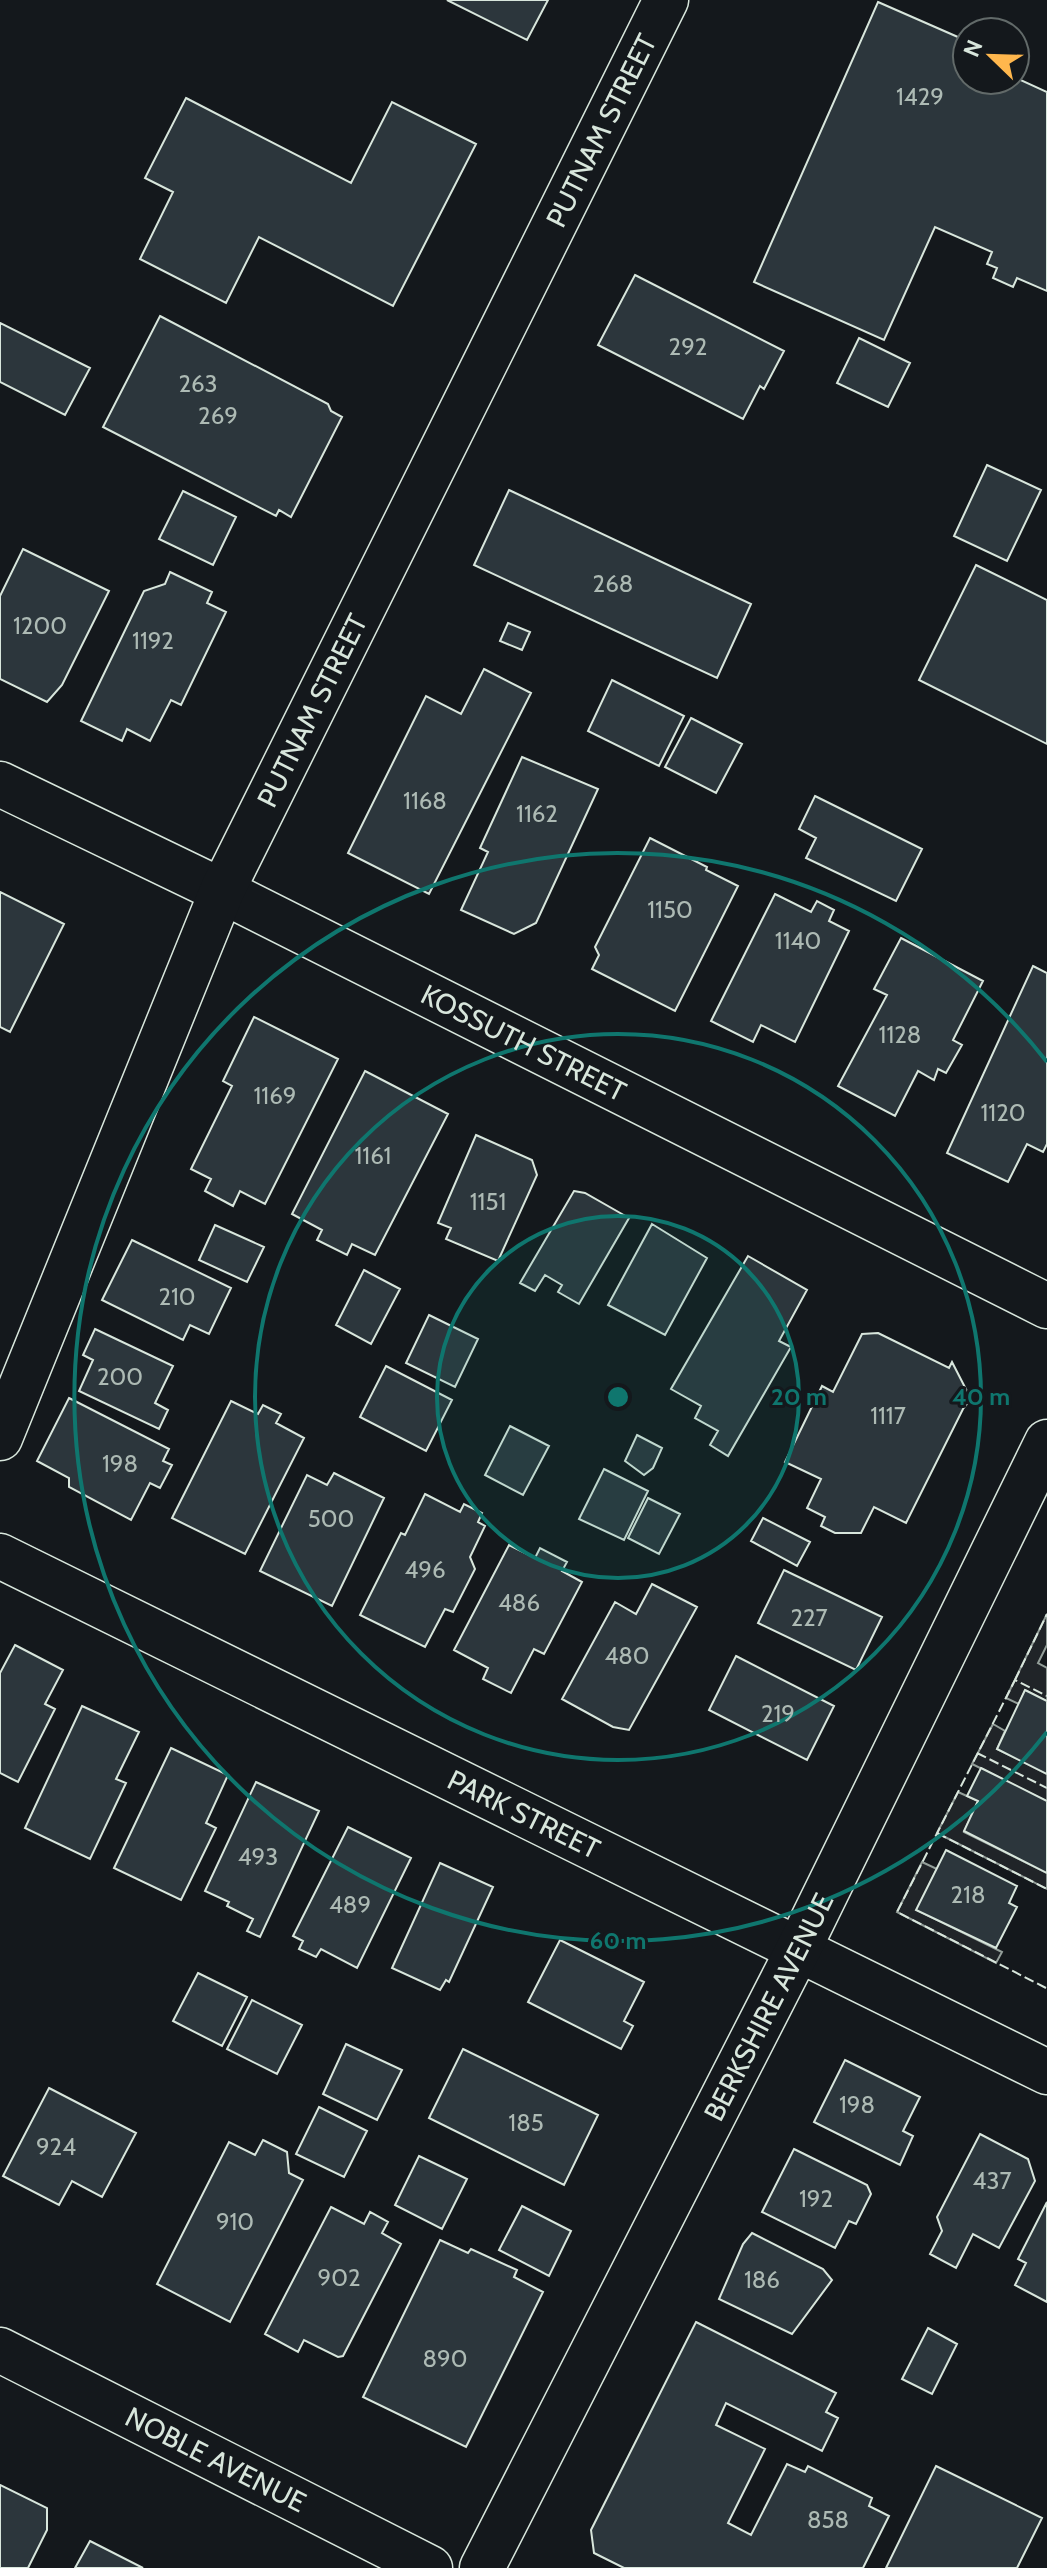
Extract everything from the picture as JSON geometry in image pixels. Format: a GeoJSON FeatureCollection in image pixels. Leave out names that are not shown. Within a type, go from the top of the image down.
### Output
{"type":"FeatureCollection","features":[{"type":"Feature","properties":{"kind":"street","name":"PUTNAM STREET"},"geometry":{"type":"LineString","coordinates":[[0,1438],[222,891],[666,0]]}},
{"type":"Feature","properties":{"kind":"street","name":"KOSSUTH STREET"},"geometry":{"type":"LineString","coordinates":[[0,784],[222,891],[1047,1306]]}},
{"type":"Feature","properties":{"kind":"street","name":"BERKSHIRE AVENUE"},"geometry":{"type":"LineString","coordinates":[[482,2568],[799,1948],[1047,1442]]}},
{"type":"Feature","properties":{"kind":"street","name":"PARK STREET"},"geometry":{"type":"LineString","coordinates":[[0,1556],[1047,2072]]}},
{"type":"Feature","properties":{"kind":"street","name":"NOBLE AVENUE"},"geometry":{"type":"LineString","coordinates":[[0,2350],[430,2568]]}},
{"type":"Feature","properties":{"kind":"shaded area"},"geometry":{"type":"Polygon","coordinates":[[[1047,1614],[1047,1645],[1038,1663],[1047,1668],[1047,1701],[1025,1690],[1019,1704],[1006,1698],[1047,1614]]]}},
{"type":"Feature","properties":{"kind":"shaded area"},"geometry":{"type":"Polygon","coordinates":[[[993,1724],[1005,1731],[997,1749],[1047,1774],[1047,1801],[972,1764],[993,1724]]]}},
{"type":"Feature","properties":{"kind":"shaded area"},"geometry":{"type":"Polygon","coordinates":[[[958,1792],[978,1801],[964,1832],[1047,1873],[1047,1889],[937,1833],[958,1792]]]}},
{"type":"Feature","properties":{"kind":"shaded area"},"geometry":{"type":"Polygon","coordinates":[[[922,1862],[937,1869],[917,1910],[1002,1952],[996,1963],[897,1912],[922,1862]]]}},
{"type":"Feature","properties":{"kind":"building"},"geometry":{"type":"Polygon","coordinates":[[[447,0],[548,0],[527,40],[447,0]]]}},
{"type":"Feature","properties":{"kind":"building"},"geometry":{"type":"Polygon","coordinates":[[[878,2],[951,34],[951,96],[1031,96],[1031,85],[1047,92],[1047,291],[1017,278],[1013,287],[993,278],[997,268],[987,264],[992,252],[935,227],[884,340],[754,282],[878,2]]]}},
{"type":"Feature","properties":{"kind":"building"},"geometry":{"type":"Polygon","coordinates":[[[186,98],[351,183],[392,102],[476,144],[393,306],[259,237],[226,303],[140,259],[173,192],[145,178],[186,98]]]}},
{"type":"Feature","properties":{"kind":"building"},"geometry":{"type":"Polygon","coordinates":[[[635,275],[784,351],[764,389],[760,386],[743,419],[598,345],[635,275]]]}},
{"type":"Feature","properties":{"kind":"building"},"geometry":{"type":"Polygon","coordinates":[[[160,316],[328,404],[331,411],[342,417],[291,517],[279,510],[276,516],[103,427],[160,316]]]}},
{"type":"Feature","properties":{"kind":"building"},"geometry":{"type":"Polygon","coordinates":[[[0,323],[90,368],[65,415],[0,382],[0,323]]]}},
{"type":"Feature","properties":{"kind":"building"},"geometry":{"type":"Polygon","coordinates":[[[859,338],[910,363],[888,407],[837,383],[859,338]]]}},
{"type":"Feature","properties":{"kind":"building"},"geometry":{"type":"Polygon","coordinates":[[[987,465],[1041,490],[1007,561],[954,536],[987,465]]]}},
{"type":"Feature","properties":{"kind":"building"},"geometry":{"type":"Polygon","coordinates":[[[509,490],[751,604],[717,678],[474,565],[509,490]]]}},
{"type":"Feature","properties":{"kind":"building"},"geometry":{"type":"Polygon","coordinates":[[[183,491],[236,517],[213,565],[159,539],[183,491]]]}},
{"type":"Feature","properties":{"kind":"building"},"geometry":{"type":"Polygon","coordinates":[[[23,549],[109,591],[62,685],[47,702],[0,679],[0,596],[23,549]]]}},
{"type":"Feature","properties":{"kind":"building"},"geometry":{"type":"Polygon","coordinates":[[[976,565],[1047,600],[1047,744],[919,680],[976,565]]]}},
{"type":"Feature","properties":{"kind":"building"},"geometry":{"type":"Polygon","coordinates":[[[170,572],[212,592],[207,603],[226,612],[181,705],[171,700],[150,741],[127,729],[122,741],[81,721],[144,591],[165,584],[170,572]]]}},
{"type":"Feature","properties":{"kind":"building"},"geometry":{"type":"Polygon","coordinates":[[[508,623],[530,632],[522,650],[500,641],[508,623]]]}},
{"type":"Feature","properties":{"kind":"building"},"geometry":{"type":"Polygon","coordinates":[[[484,669],[531,693],[429,894],[348,853],[426,696],[461,714],[484,669]]]}},
{"type":"Feature","properties":{"kind":"building"},"geometry":{"type":"Polygon","coordinates":[[[612,680],[684,716],[659,766],[588,731],[612,680]]]}},
{"type":"Feature","properties":{"kind":"building"},"geometry":{"type":"Polygon","coordinates":[[[691,718],[742,744],[716,793],[665,767],[691,718]]]}},
{"type":"Feature","properties":{"kind":"building"},"geometry":{"type":"Polygon","coordinates":[[[522,757],[598,789],[536,923],[514,934],[461,910],[488,852],[480,848],[522,757]]]}},
{"type":"Feature","properties":{"kind":"building"},"geometry":{"type":"Polygon","coordinates":[[[815,796],[922,849],[896,901],[806,858],[816,838],[799,829],[815,796]]]}},
{"type":"Feature","properties":{"kind":"building"},"geometry":{"type":"Polygon","coordinates":[[[650,838],[738,886],[675,1011],[592,969],[599,955],[595,947],[650,838]]]}},
{"type":"Feature","properties":{"kind":"building"},"geometry":{"type":"Polygon","coordinates":[[[0,892],[64,924],[10,1032],[0,1027],[0,892]]]}},
{"type":"Feature","properties":{"kind":"building"},"geometry":{"type":"Polygon","coordinates":[[[775,894],[811,912],[817,901],[834,910],[829,921],[849,931],[795,1042],[761,1025],[753,1042],[711,1021],[775,894]]]}},
{"type":"Feature","properties":{"kind":"building"},"geometry":{"type":"Polygon","coordinates":[[[901,938],[983,981],[953,1040],[962,1045],[946,1073],[938,1069],[934,1080],[918,1071],[895,1116],[838,1086],[887,995],[874,989],[901,938]]]}},
{"type":"Feature","properties":{"kind":"building"},"geometry":{"type":"Polygon","coordinates":[[[1033,966],[1047,973],[1047,1144],[1043,1152],[1027,1144],[1008,1182],[947,1153],[1033,966]]]}},
{"type":"Feature","properties":{"kind":"building"},"geometry":{"type":"Polygon","coordinates":[[[254,1017],[338,1059],[265,1204],[240,1191],[233,1206],[205,1191],[211,1179],[191,1169],[232,1086],[223,1081],[254,1017]]]}},
{"type":"Feature","properties":{"kind":"building"},"geometry":{"type":"Polygon","coordinates":[[[365,1071],[448,1114],[375,1255],[352,1244],[347,1255],[317,1240],[322,1230],[292,1214],[365,1071]]]}},
{"type":"Feature","properties":{"kind":"building"},"geometry":{"type":"Polygon","coordinates":[[[476,1135],[532,1160],[537,1175],[498,1261],[446,1239],[451,1228],[438,1223],[476,1135]]]}},
{"type":"Feature","properties":{"kind":"building"},"geometry":{"type":"Polygon","coordinates":[[[574,1191],[585,1193],[629,1218],[579,1304],[558,1292],[562,1285],[545,1275],[535,1291],[520,1283],[574,1191]]]}},
{"type":"Feature","properties":{"kind":"building"},"geometry":{"type":"Polygon","coordinates":[[[652,1224],[707,1258],[665,1335],[608,1305],[652,1224]]]}},
{"type":"Feature","properties":{"kind":"building"},"geometry":{"type":"Polygon","coordinates":[[[215,1225],[264,1247],[247,1282],[199,1260],[215,1225]]]}},
{"type":"Feature","properties":{"kind":"building"},"geometry":{"type":"Polygon","coordinates":[[[132,1240],[231,1288],[209,1334],[190,1325],[183,1340],[102,1300],[132,1240]]]}},
{"type":"Feature","properties":{"kind":"building"},"geometry":{"type":"Polygon","coordinates":[[[748,1256],[807,1290],[779,1341],[791,1347],[728,1456],[710,1445],[718,1431],[695,1418],[701,1406],[671,1389],[748,1256]]]}},
{"type":"Feature","properties":{"kind":"building"},"geometry":{"type":"Polygon","coordinates":[[[364,1270],[400,1289],[371,1344],[336,1325],[364,1270]]]}},
{"type":"Feature","properties":{"kind":"building"},"geometry":{"type":"Polygon","coordinates":[[[429,1315],[478,1339],[455,1387],[406,1363],[429,1315]]]}},
{"type":"Feature","properties":{"kind":"building"},"geometry":{"type":"Polygon","coordinates":[[[95,1329],[173,1366],[155,1403],[168,1410],[159,1429],[79,1391],[93,1360],[83,1355],[95,1329]]]}},
{"type":"Feature","properties":{"kind":"building"},"geometry":{"type":"Polygon","coordinates":[[[878,1333],[949,1368],[952,1362],[971,1399],[963,1409],[906,1523],[874,1507],[861,1533],[835,1533],[821,1526],[825,1517],[807,1508],[821,1479],[785,1462],[822,1386],[833,1392],[862,1334],[878,1333]]]}},
{"type":"Feature","properties":{"kind":"building"},"geometry":{"type":"Polygon","coordinates":[[[386,1366],[452,1400],[426,1451],[360,1417],[386,1366]]]}},
{"type":"Feature","properties":{"kind":"building"},"geometry":{"type":"Polygon","coordinates":[[[69,1398],[169,1449],[163,1461],[172,1465],[160,1488],[150,1483],[131,1520],[69,1487],[69,1478],[37,1461],[69,1398]]]}},
{"type":"Feature","properties":{"kind":"building"},"geometry":{"type":"Polygon","coordinates":[[[231,1401],[258,1414],[263,1405],[281,1414],[276,1423],[304,1438],[245,1554],[172,1518],[231,1401]]]}},
{"type":"Feature","properties":{"kind":"building"},"geometry":{"type":"Polygon","coordinates":[[[510,1426],[549,1446],[523,1495],[485,1475],[510,1426]]]}},
{"type":"Feature","properties":{"kind":"building"},"geometry":{"type":"Polygon","coordinates":[[[637,1435],[662,1448],[653,1468],[644,1475],[625,1461],[637,1435]]]}},
{"type":"Feature","properties":{"kind":"building"},"geometry":{"type":"Polygon","coordinates":[[[604,1469],[648,1491],[624,1540],[579,1519],[604,1469]]]}},
{"type":"Feature","properties":{"kind":"building"},"geometry":{"type":"Polygon","coordinates":[[[334,1473],[384,1498],[332,1606],[260,1571],[307,1475],[327,1485],[334,1473]]]}},
{"type":"Feature","properties":{"kind":"building"},"geometry":{"type":"Polygon","coordinates":[[[425,1494],[460,1512],[464,1504],[482,1513],[478,1522],[485,1526],[470,1557],[475,1569],[453,1612],[445,1609],[425,1647],[360,1615],[401,1533],[405,1535],[425,1494]]]}},
{"type":"Feature","properties":{"kind":"building"},"geometry":{"type":"Polygon","coordinates":[[[648,1498],[680,1514],[659,1554],[628,1538],[648,1498]]]}},
{"type":"Feature","properties":{"kind":"building"},"geometry":{"type":"Polygon","coordinates":[[[763,1518],[810,1542],[797,1566],[751,1541],[763,1518]]]}},
{"type":"Feature","properties":{"kind":"building"},"geometry":{"type":"Polygon","coordinates":[[[509,1545],[535,1558],[540,1548],[567,1562],[562,1571],[582,1582],[544,1654],[534,1649],[511,1693],[483,1679],[488,1668],[454,1650],[509,1545]]]}},
{"type":"Feature","properties":{"kind":"building"},"geometry":{"type":"Polygon","coordinates":[[[784,1570],[882,1617],[856,1670],[758,1623],[784,1570]]]}},
{"type":"Feature","properties":{"kind":"building"},"geometry":{"type":"Polygon","coordinates":[[[652,1584],[697,1607],[629,1730],[613,1727],[562,1699],[615,1602],[636,1614],[652,1584]]]}},
{"type":"Feature","properties":{"kind":"building"},"geometry":{"type":"Polygon","coordinates":[[[15,1645],[63,1670],[45,1704],[55,1709],[18,1782],[0,1773],[0,1673],[15,1645]]]}},
{"type":"Feature","properties":{"kind":"building"},"geometry":{"type":"Polygon","coordinates":[[[736,1656],[834,1706],[807,1760],[709,1710],[736,1656]]]}},
{"type":"Feature","properties":{"kind":"building"},"geometry":{"type":"Polygon","coordinates":[[[1025,1690],[1047,1701],[1047,1774],[997,1749],[1025,1690]]]}},
{"type":"Feature","properties":{"kind":"building"},"geometry":{"type":"Polygon","coordinates":[[[82,1706],[139,1732],[116,1779],[126,1783],[90,1859],[25,1828],[82,1706]]]}},
{"type":"Feature","properties":{"kind":"building"},"geometry":{"type":"Polygon","coordinates":[[[171,1748],[228,1775],[206,1823],[216,1828],[181,1900],[114,1868],[171,1748]]]}},
{"type":"Feature","properties":{"kind":"building"},"geometry":{"type":"Polygon","coordinates":[[[981,1768],[1047,1801],[1047,1873],[964,1831],[978,1801],[967,1796],[981,1768]]]}},
{"type":"Feature","properties":{"kind":"building"},"geometry":{"type":"Polygon","coordinates":[[[256,1782],[319,1811],[260,1937],[247,1931],[253,1919],[227,1906],[229,1902],[205,1891],[256,1782]]]}},
{"type":"Feature","properties":{"kind":"building"},"geometry":{"type":"Polygon","coordinates":[[[348,1827],[411,1858],[357,1968],[321,1949],[316,1957],[299,1949],[303,1941],[293,1936],[348,1827]]]}},
{"type":"Feature","properties":{"kind":"building"},"geometry":{"type":"Polygon","coordinates":[[[946,1850],[1017,1886],[1009,1903],[1017,1907],[996,1948],[916,1910],[946,1850]]]}},
{"type":"Feature","properties":{"kind":"building"},"geometry":{"type":"Polygon","coordinates":[[[440,1863],[493,1887],[449,1982],[446,1980],[440,1990],[392,1968],[440,1863]]]}},
{"type":"Feature","properties":{"kind":"building"},"geometry":{"type":"Polygon","coordinates":[[[560,1940],[644,1982],[624,2021],[633,2026],[621,2049],[528,2002],[560,1940]]]}},
{"type":"Feature","properties":{"kind":"building"},"geometry":{"type":"Polygon","coordinates":[[[198,1973],[247,1997],[222,2046],[173,2021],[198,1973]]]}},
{"type":"Feature","properties":{"kind":"building"},"geometry":{"type":"Polygon","coordinates":[[[252,2000],[302,2025],[277,2074],[227,2049],[252,2000]]]}},
{"type":"Feature","properties":{"kind":"building"},"geometry":{"type":"Polygon","coordinates":[[[346,2044],[402,2070],[377,2120],[323,2094],[346,2044]]]}},
{"type":"Feature","properties":{"kind":"building"},"geometry":{"type":"Polygon","coordinates":[[[463,2049],[598,2115],[564,2185],[429,2118],[463,2049]]]}},
{"type":"Feature","properties":{"kind":"building"},"geometry":{"type":"Polygon","coordinates":[[[845,2060],[920,2097],[903,2131],[913,2136],[900,2165],[814,2122],[845,2060]]]}},
{"type":"Feature","properties":{"kind":"building"},"geometry":{"type":"Polygon","coordinates":[[[49,2088],[136,2133],[102,2197],[72,2181],[59,2205],[3,2176],[49,2088]]]}},
{"type":"Feature","properties":{"kind":"building"},"geometry":{"type":"Polygon","coordinates":[[[319,2107],[367,2131],[344,2177],[296,2154],[319,2107]]]}},
{"type":"Feature","properties":{"kind":"building"},"geometry":{"type":"Polygon","coordinates":[[[980,2134],[1028,2159],[1035,2181],[999,2248],[973,2234],[956,2268],[930,2254],[942,2231],[937,2217],[980,2134]]]}},
{"type":"Feature","properties":{"kind":"building"},"geometry":{"type":"Polygon","coordinates":[[[263,2140],[287,2152],[289,2173],[303,2180],[230,2322],[157,2284],[229,2142],[255,2155],[263,2140]]]}},
{"type":"Feature","properties":{"kind":"building"},"geometry":{"type":"Polygon","coordinates":[[[794,2149],[867,2185],[871,2194],[856,2224],[849,2221],[835,2248],[762,2212],[794,2149]]]}},
{"type":"Feature","properties":{"kind":"building"},"geometry":{"type":"Polygon","coordinates":[[[419,2156],[467,2179],[442,2229],[395,2205],[419,2156]]]}},
{"type":"Feature","properties":{"kind":"building"},"geometry":{"type":"Polygon","coordinates":[[[1047,2202],[1047,2302],[1015,2285],[1026,2263],[1018,2259],[1047,2202]]]}},
{"type":"Feature","properties":{"kind":"building"},"geometry":{"type":"Polygon","coordinates":[[[522,2206],[571,2231],[549,2276],[499,2250],[522,2206]]]}},
{"type":"Feature","properties":{"kind":"building"},"geometry":{"type":"Polygon","coordinates":[[[331,2207],[364,2224],[370,2212],[388,2222],[382,2233],[401,2244],[343,2356],[338,2357],[304,2340],[298,2352],[265,2334],[331,2207]]]}},
{"type":"Feature","properties":{"kind":"building"},"geometry":{"type":"Polygon","coordinates":[[[752,2233],[823,2269],[832,2280],[792,2334],[719,2299],[743,2244],[752,2233]]]}},
{"type":"Feature","properties":{"kind":"building"},"geometry":{"type":"Polygon","coordinates":[[[440,2240],[468,2253],[471,2249],[517,2270],[514,2277],[543,2292],[466,2447],[363,2397],[440,2240]]]}},
{"type":"Feature","properties":{"kind":"building"},"geometry":{"type":"Polygon","coordinates":[[[696,2322],[836,2393],[826,2412],[838,2418],[822,2451],[726,2403],[716,2425],[765,2449],[728,2523],[751,2535],[787,2464],[805,2472],[808,2466],[872,2498],[869,2506],[889,2516],[863,2568],[624,2568],[594,2553],[591,2530],[696,2322]]]}},
{"type":"Feature","properties":{"kind":"building"},"geometry":{"type":"Polygon","coordinates":[[[928,2328],[957,2344],[932,2394],[902,2379],[928,2328]]]}},
{"type":"Feature","properties":{"kind":"building"},"geometry":{"type":"Polygon","coordinates":[[[936,2466],[1042,2518],[1017,2568],[886,2568],[936,2466]]]}},
{"type":"Feature","properties":{"kind":"building"},"geometry":{"type":"Polygon","coordinates":[[[0,2485],[47,2508],[47,2530],[28,2568],[0,2568],[0,2485]]]}},
{"type":"Feature","properties":{"kind":"building"},"geometry":{"type":"Polygon","coordinates":[[[90,2541],[143,2568],[75,2568],[90,2541]]]}},
{"type":"Feature","properties":{"kind":"fence"},"geometry":{"type":"LineString","coordinates":[[1015,1680],[1047,1614]]}},
{"type":"Feature","properties":{"kind":"fence"},"geometry":{"type":"LineString","coordinates":[[1046,1988],[897,1912],[1015,1680],[1047,1696]]}},
{"type":"Feature","properties":{"kind":"fence"},"geometry":{"type":"LineString","coordinates":[[977,1753],[1047,1788]]}},
{"type":"Feature","properties":{"kind":"fence"},"geometry":{"type":"LineString","coordinates":[[937,1833],[1047,1889]]}}]}
